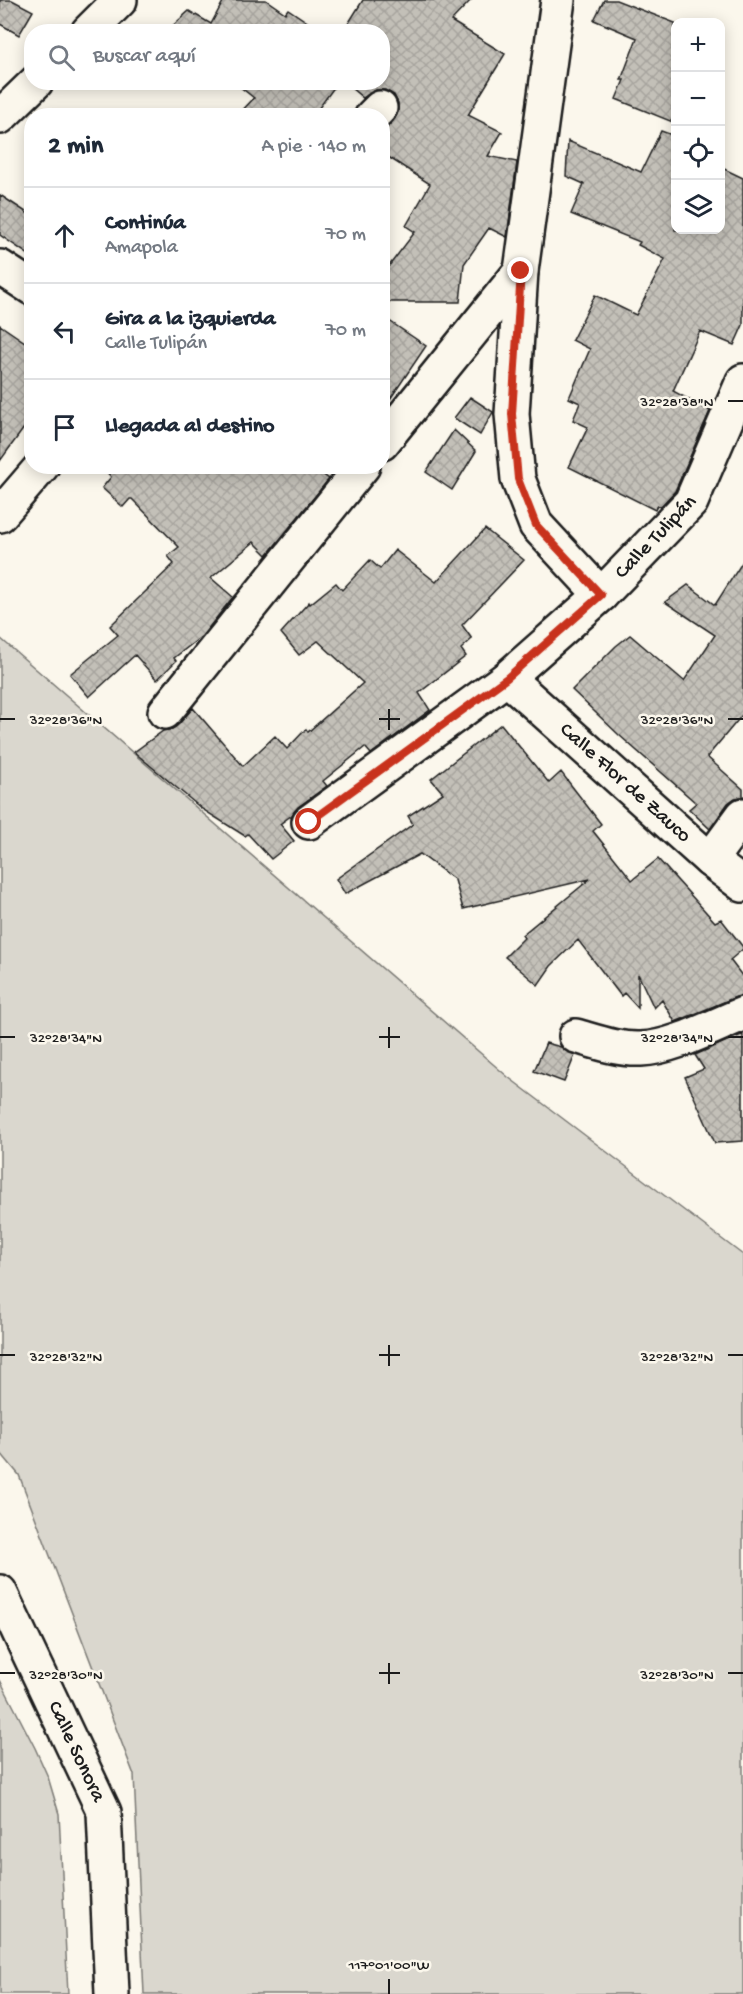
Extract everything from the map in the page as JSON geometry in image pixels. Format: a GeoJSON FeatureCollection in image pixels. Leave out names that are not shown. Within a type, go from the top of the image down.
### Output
{"type":"FeatureCollection","features":[{"type":"Feature","properties":{"kind":"street","name":"Calle Tulipán"},"geometry":{"type":"LineString","coordinates":[[558,0],[521,271],[512,414],[518,479],[536,525],[601,595],[691,502],[743,381]]}},
{"type":"Feature","properties":{"kind":"street"},"geometry":{"type":"LineString","coordinates":[[94,24],[112,2]]}},
{"type":"Feature","properties":{"kind":"street"},"geometry":{"type":"LineString","coordinates":[[0,117],[28,90]]}},
{"type":"Feature","properties":{"kind":"street"},"geometry":{"type":"LineString","coordinates":[[0,267],[24,283]]}},
{"type":"Feature","properties":{"kind":"street"},"geometry":{"type":"LineString","coordinates":[[390,432],[521,271]]}},
{"type":"Feature","properties":{"kind":"street"},"geometry":{"type":"LineString","coordinates":[[0,515],[35,474]]}},
{"type":"Feature","properties":{"kind":"street"},"geometry":{"type":"LineString","coordinates":[[165,712],[357,474]]}},
{"type":"Feature","properties":{"kind":"street"},"geometry":{"type":"LineString","coordinates":[[309,822],[507,678],[601,595]]}},
{"type":"Feature","properties":{"kind":"street","name":"Calle Flor de Zauco"},"geometry":{"type":"LineString","coordinates":[[507,678],[710,860],[743,885]]}},
{"type":"Feature","properties":{"kind":"street"},"geometry":{"type":"LineString","coordinates":[[710,860],[743,815]]}},
{"type":"Feature","properties":{"kind":"street"},"geometry":{"type":"LineString","coordinates":[[576,1036],[616,1047],[639,1049],[660,1047],[743,1014]]}},
{"type":"Feature","properties":{"kind":"street","name":"Calle Sonora"},"geometry":{"type":"LineString","coordinates":[[0,1592],[104,1812],[111,1994]]}},
{"type":"Feature","properties":{"kind":"shaded area"},"geometry":{"type":"Polygon","coordinates":[[[0,638],[508,1077],[743,1255],[743,1994],[144,1994],[134,1775],[19,1475],[0,1452],[0,638]]]}},
{"type":"Feature","properties":{"kind":"shaded area"},"geometry":{"type":"Polygon","coordinates":[[[0,1680],[48,1777],[59,1814],[68,1994],[0,1994],[0,1680]]]}},
{"type":"Feature","properties":{"kind":"building"},"geometry":{"type":"Polygon","coordinates":[[[0,0],[12,0],[33,11],[19,35],[0,24],[0,0]]]}},
{"type":"Feature","properties":{"kind":"building"},"geometry":{"type":"Polygon","coordinates":[[[224,0],[266,0],[285,13],[288,9],[310,24],[211,24],[224,0]]]}},
{"type":"Feature","properties":{"kind":"building"},"geometry":{"type":"Polygon","coordinates":[[[363,0],[471,0],[451,21],[505,54],[468,115],[502,132],[488,156],[517,162],[507,237],[489,228],[464,264],[460,302],[390,302],[390,265],[415,232],[406,226],[430,184],[390,158],[390,124],[398,112],[398,103],[394,95],[385,90],[390,90],[390,24],[348,24],[363,0]]]}},
{"type":"Feature","properties":{"kind":"building"},"geometry":{"type":"Polygon","coordinates":[[[604,0],[616,0],[671,21],[671,121],[616,99],[637,38],[594,20],[604,0]]]}},
{"type":"Feature","properties":{"kind":"building"},"geometry":{"type":"Polygon","coordinates":[[[189,11],[211,24],[175,24],[189,11]]]}},
{"type":"Feature","properties":{"kind":"building"},"geometry":{"type":"Polygon","coordinates":[[[244,90],[332,90],[319,108],[245,108],[254,98],[244,90]]]}},
{"type":"Feature","properties":{"kind":"building"},"geometry":{"type":"Polygon","coordinates":[[[354,90],[376,90],[363,98],[354,90]]]}},
{"type":"Feature","properties":{"kind":"building"},"geometry":{"type":"Polygon","coordinates":[[[661,131],[671,135],[671,234],[725,234],[725,169],[743,178],[743,325],[734,345],[700,331],[673,391],[710,411],[675,491],[655,510],[569,467],[588,427],[573,420],[580,403],[569,398],[590,349],[572,340],[595,295],[636,315],[665,259],[638,245],[640,242],[571,214],[584,184],[566,176],[568,141],[641,172],[661,131]]]}},
{"type":"Feature","properties":{"kind":"building"},"geometry":{"type":"Polygon","coordinates":[[[0,195],[24,211],[24,252],[0,235],[0,195]]]}},
{"type":"Feature","properties":{"kind":"building"},"geometry":{"type":"Polygon","coordinates":[[[390,321],[426,346],[390,399],[390,321]]]}},
{"type":"Feature","properties":{"kind":"building"},"geometry":{"type":"Polygon","coordinates":[[[0,325],[24,342],[24,428],[0,461],[0,325]]]}},
{"type":"Feature","properties":{"kind":"building"},"geometry":{"type":"Polygon","coordinates":[[[470,397],[493,412],[480,435],[454,418],[470,397]]]}},
{"type":"Feature","properties":{"kind":"building"},"geometry":{"type":"Polygon","coordinates":[[[454,430],[476,451],[452,490],[426,472],[454,430]]]}},
{"type":"Feature","properties":{"kind":"building"},"geometry":{"type":"Polygon","coordinates":[[[109,474],[322,474],[329,479],[267,555],[254,542],[211,578],[233,597],[202,636],[174,658],[176,661],[157,680],[135,655],[89,697],[70,674],[118,635],[110,626],[174,564],[168,556],[179,547],[132,499],[123,507],[102,488],[111,477],[109,474]]]}},
{"type":"Feature","properties":{"kind":"building"},"geometry":{"type":"Polygon","coordinates":[[[485,529],[524,560],[462,625],[472,639],[461,649],[466,656],[419,693],[430,710],[371,754],[365,747],[323,781],[327,786],[298,807],[280,824],[294,841],[271,859],[248,834],[245,836],[202,809],[134,752],[163,731],[179,724],[193,708],[243,766],[275,736],[287,749],[306,729],[308,732],[363,683],[318,641],[299,655],[281,633],[309,602],[310,604],[336,583],[342,590],[370,560],[380,569],[395,550],[436,582],[485,529]]]}},
{"type":"Feature","properties":{"kind":"building"},"geometry":{"type":"Polygon","coordinates":[[[743,561],[743,714],[707,757],[743,789],[743,797],[735,798],[728,803],[710,829],[689,809],[696,803],[572,690],[630,635],[684,681],[715,635],[665,602],[688,585],[715,605],[743,561]]]}},
{"type":"Feature","properties":{"kind":"building"},"geometry":{"type":"Polygon","coordinates":[[[501,724],[549,783],[561,772],[601,824],[593,831],[632,880],[658,859],[715,922],[721,919],[743,947],[730,960],[743,977],[743,996],[675,1022],[662,1000],[654,1008],[638,974],[638,1008],[624,993],[621,996],[578,940],[551,966],[538,985],[505,957],[524,938],[522,935],[590,879],[463,909],[455,880],[420,854],[345,894],[336,879],[413,824],[408,816],[443,793],[431,779],[501,724]]]}},
{"type":"Feature","properties":{"kind":"building"},"geometry":{"type":"Polygon","coordinates":[[[743,1034],[743,1141],[715,1143],[685,1077],[704,1069],[695,1055],[743,1034]]]}},
{"type":"Feature","properties":{"kind":"building"},"geometry":{"type":"Polygon","coordinates":[[[546,1043],[561,1047],[575,1055],[564,1082],[534,1071],[546,1043]]]}},
{"type":"Feature","properties":{"kind":"route"},"geometry":{"type":"LineString","coordinates":[[309,822],[507,678],[601,595],[536,525],[518,479],[512,414],[521,271]]}}]}
